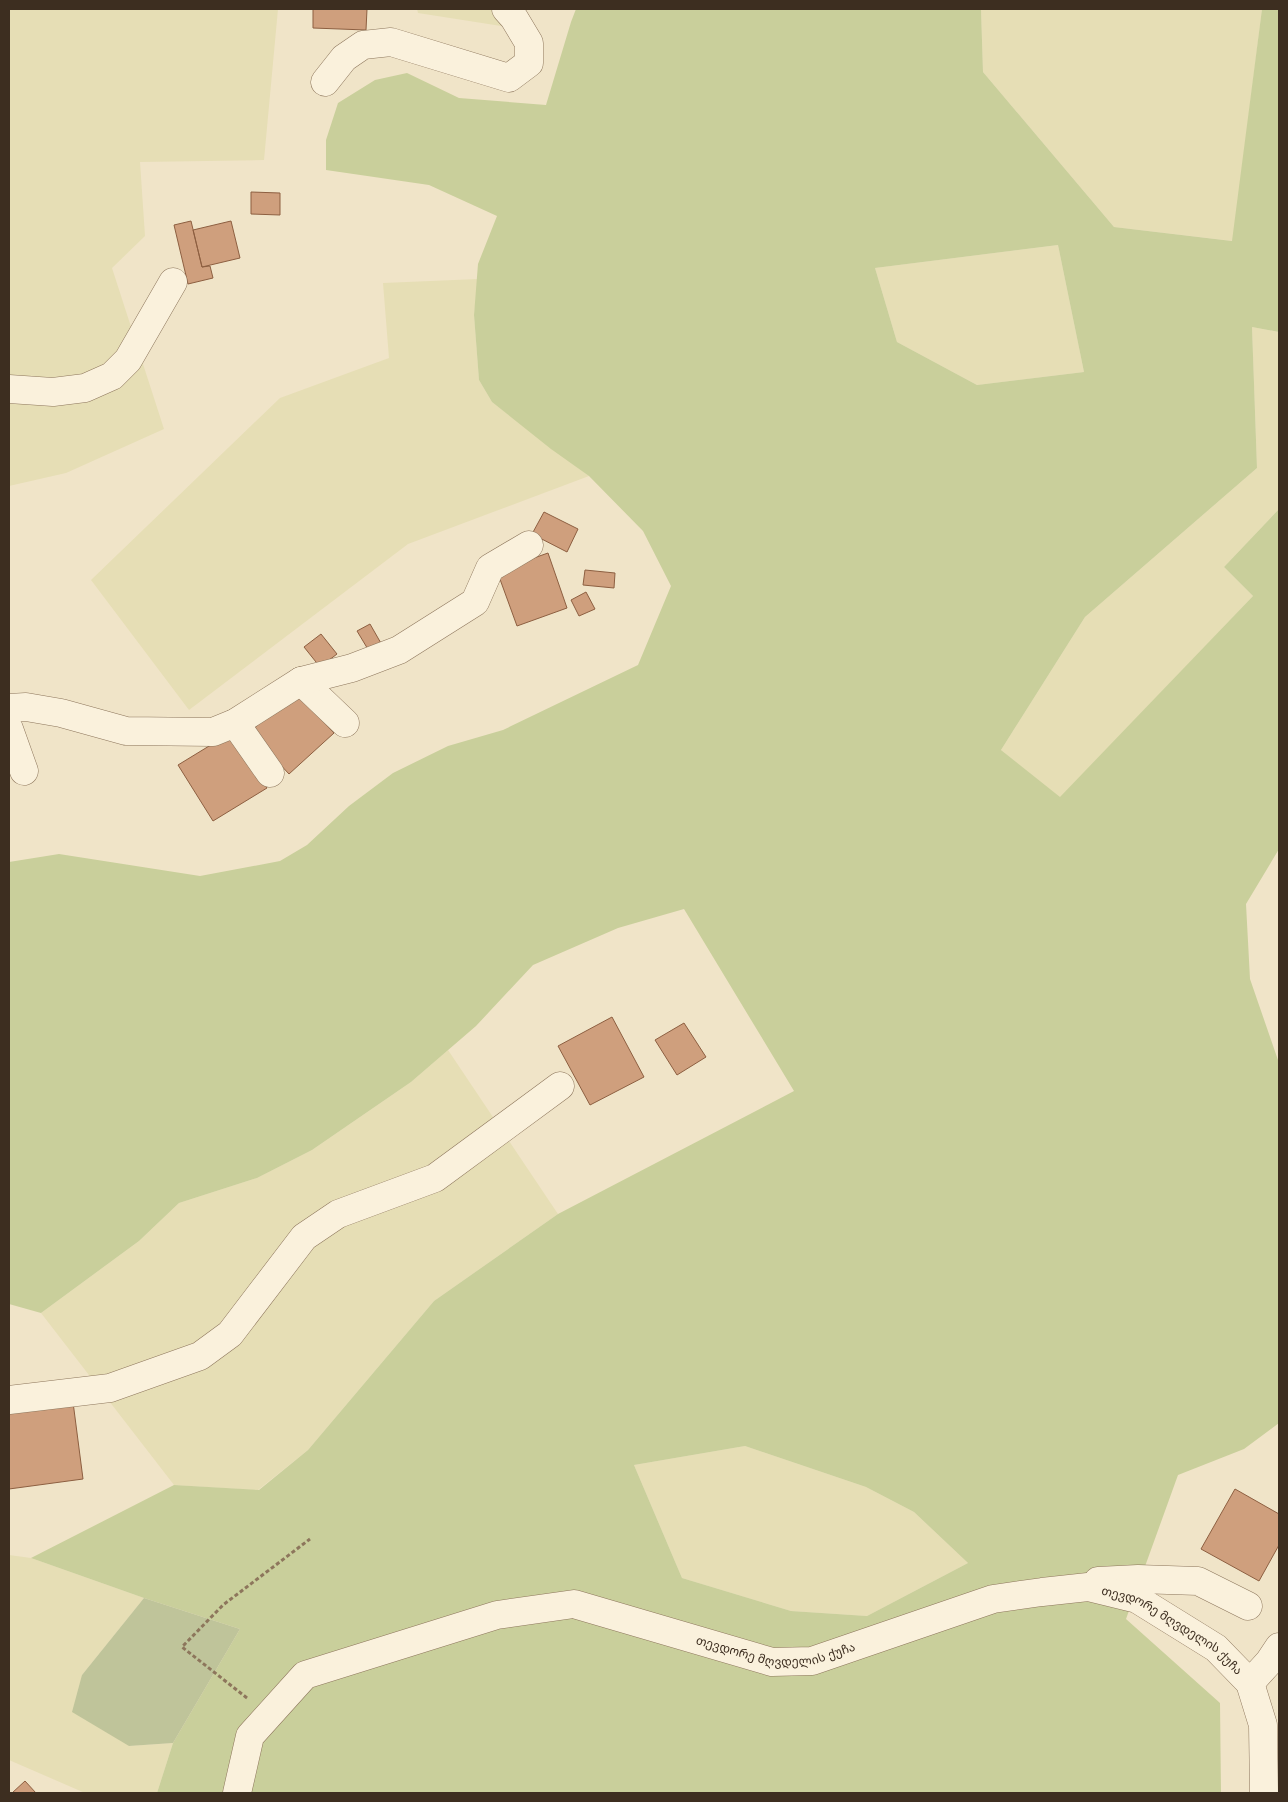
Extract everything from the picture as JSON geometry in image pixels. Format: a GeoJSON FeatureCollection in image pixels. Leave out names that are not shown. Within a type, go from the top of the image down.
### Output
{"type":"FeatureCollection","features":[{"type":"Feature","properties":{"kind":"street"},"geometry":{"type":"LineString","coordinates":[[325,82],[344,58],[363,44],[391,42],[509,78],[529,63],[529,43],[514,18],[506,9]]}},
{"type":"Feature","properties":{"kind":"street"},"geometry":{"type":"LineString","coordinates":[[9,389],[53,392],[85,388],[112,376],[128,360],[173,282]]}},
{"type":"Feature","properties":{"kind":"street"},"geometry":{"type":"LineString","coordinates":[[9,708],[26,708],[61,713],[126,731],[213,732],[235,722],[301,681],[352,668],[399,650],[475,602],[490,568],[529,546]]}},
{"type":"Feature","properties":{"kind":"street"},"geometry":{"type":"LineString","coordinates":[[301,681],[345,723]]}},
{"type":"Feature","properties":{"kind":"street"},"geometry":{"type":"LineString","coordinates":[[235,722],[270,773]]}},
{"type":"Feature","properties":{"kind":"street"},"geometry":{"type":"LineString","coordinates":[[9,729],[24,771]]}},
{"type":"Feature","properties":{"kind":"street"},"geometry":{"type":"LineString","coordinates":[[9,1400],[110,1388],[200,1356],[230,1334],[304,1237],[338,1214],[435,1178],[560,1086]]}},
{"type":"Feature","properties":{"kind":"street"},"geometry":{"type":"LineString","coordinates":[[1042,1592],[1088,1581],[1138,1579],[1198,1581],[1248,1606]]}},
{"type":"Feature","properties":{"kind":"street","name":"თევდორე მღვდელის ქუჩა"},"geometry":{"type":"LineString","coordinates":[[237,1793],[250,1736],[305,1675],[497,1615],[574,1604],[772,1662],[812,1661],[993,1599],[1088,1588],[1137,1599],[1216,1648],[1250,1683],[1263,1725],[1264,1793]]}},
{"type":"Feature","properties":{"kind":"street"},"geometry":{"type":"LineString","coordinates":[[1250,1683],[1276,1659]]}},
{"type":"Feature","properties":{"kind":"path"},"geometry":{"type":"LineString","coordinates":[[269,1715],[182,1648],[223,1605],[310,1539]]}},
{"type":"Feature","properties":{"kind":"shaded area"},"geometry":{"type":"Polygon","coordinates":[[[9,9],[278,9],[264,160],[140,162],[145,236],[112,268],[164,429],[66,473],[9,486],[9,9]]]}},
{"type":"Feature","properties":{"kind":"shaded area"},"geometry":{"type":"Polygon","coordinates":[[[417,9],[505,9],[501,26],[418,13],[417,9]]]}},
{"type":"Feature","properties":{"kind":"shaded area"},"geometry":{"type":"Polygon","coordinates":[[[981,9],[1262,9],[1233,241],[1114,227],[983,72],[981,9]]]}},
{"type":"Feature","properties":{"kind":"shaded area"},"geometry":{"type":"Polygon","coordinates":[[[1058,245],[1084,372],[977,385],[897,342],[875,268],[1058,245]]]}},
{"type":"Feature","properties":{"kind":"shaded area"},"geometry":{"type":"Polygon","coordinates":[[[478,279],[474,315],[479,380],[492,402],[589,476],[408,544],[189,710],[91,580],[280,398],[389,358],[383,283],[478,279]]]}},
{"type":"Feature","properties":{"kind":"shaded area"},"geometry":{"type":"Polygon","coordinates":[[[1252,327],[1279,332],[1279,509],[1224,567],[1253,596],[1060,798],[1001,750],[1085,617],[1257,468],[1252,327]]]}},
{"type":"Feature","properties":{"kind":"shaded area"},"geometry":{"type":"Polygon","coordinates":[[[448,1050],[558,1214],[434,1301],[308,1450],[258,1490],[174,1485],[41,1313],[139,1241],[179,1203],[257,1178],[312,1150],[411,1082],[448,1050]]]}},
{"type":"Feature","properties":{"kind":"shaded area"},"geometry":{"type":"Polygon","coordinates":[[[745,1446],[866,1487],[914,1512],[968,1563],[867,1616],[791,1611],[682,1578],[634,1465],[745,1446]]]}},
{"type":"Feature","properties":{"kind":"shaded area"},"geometry":{"type":"Polygon","coordinates":[[[9,1555],[31,1558],[144,1598],[82,1675],[129,1746],[173,1743],[157,1793],[85,1793],[9,1760],[9,1555]]]}},
{"type":"Feature","properties":{"kind":"green space"},"geometry":{"type":"Polygon","coordinates":[[[576,9],[981,9],[983,72],[1114,227],[1232,241],[1262,9],[1279,9],[1279,332],[1252,327],[1257,468],[1085,617],[1001,750],[1060,797],[1253,596],[1224,567],[1279,509],[1279,849],[1246,904],[1250,979],[1279,1063],[1279,1423],[1244,1449],[1178,1475],[1126,1619],[1220,1703],[1221,1793],[157,1793],[173,1743],[240,1629],[144,1598],[31,1558],[174,1485],[259,1490],[308,1450],[434,1301],[558,1214],[794,1091],[684,909],[618,928],[533,965],[476,1026],[411,1082],[312,1150],[257,1178],[179,1203],[139,1241],[41,1313],[9,1304],[9,862],[59,854],[200,876],[280,861],[307,845],[349,806],[393,773],[448,746],[503,730],[638,665],[671,586],[643,531],[589,476],[551,449],[492,402],[479,380],[474,315],[478,264],[497,216],[429,185],[326,170],[326,140],[338,103],[375,80],[407,73],[459,98],[546,105],[576,9]],[[1058,245],[875,268],[897,342],[977,385],[1084,372],[1058,245]],[[745,1446],[634,1465],[682,1578],[791,1611],[867,1616],[968,1563],[914,1512],[866,1487],[745,1446]]]}},
{"type":"Feature","properties":{"kind":"green space"},"geometry":{"type":"Polygon","coordinates":[[[144,1598],[240,1629],[173,1743],[129,1746],[72,1712],[82,1675],[144,1598]]]}},
{"type":"Feature","properties":{"kind":"building"},"geometry":{"type":"Polygon","coordinates":[[[313,9],[367,9],[366,30],[313,28],[313,9]]]}},
{"type":"Feature","properties":{"kind":"building"},"geometry":{"type":"Polygon","coordinates":[[[251,192],[280,193],[280,215],[251,214],[251,192]]]}},
{"type":"Feature","properties":{"kind":"building"},"geometry":{"type":"Polygon","coordinates":[[[191,221],[202,267],[210,266],[213,278],[188,284],[174,225],[191,221]]]}},
{"type":"Feature","properties":{"kind":"building"},"geometry":{"type":"Polygon","coordinates":[[[231,221],[240,258],[202,267],[193,230],[231,221]]]}},
{"type":"Feature","properties":{"kind":"building"},"geometry":{"type":"Polygon","coordinates":[[[544,512],[578,529],[567,552],[532,534],[544,512]]]}},
{"type":"Feature","properties":{"kind":"building"},"geometry":{"type":"Polygon","coordinates":[[[548,553],[567,608],[517,626],[497,571],[548,553]]]}},
{"type":"Feature","properties":{"kind":"building"},"geometry":{"type":"Polygon","coordinates":[[[585,570],[615,573],[614,588],[583,585],[585,570]]]}},
{"type":"Feature","properties":{"kind":"building"},"geometry":{"type":"Polygon","coordinates":[[[586,592],[595,609],[579,616],[571,600],[586,592]]]}},
{"type":"Feature","properties":{"kind":"building"},"geometry":{"type":"Polygon","coordinates":[[[370,624],[382,645],[369,651],[357,631],[370,624]]]}},
{"type":"Feature","properties":{"kind":"building"},"geometry":{"type":"Polygon","coordinates":[[[321,634],[337,654],[320,667],[304,647],[321,634]]]}},
{"type":"Feature","properties":{"kind":"building"},"geometry":{"type":"Polygon","coordinates":[[[295,691],[334,733],[289,774],[250,732],[295,691]]]}},
{"type":"Feature","properties":{"kind":"building"},"geometry":{"type":"Polygon","coordinates":[[[232,732],[267,788],[213,821],[178,765],[232,732]]]}},
{"type":"Feature","properties":{"kind":"building"},"geometry":{"type":"Polygon","coordinates":[[[612,1017],[644,1077],[590,1105],[558,1046],[612,1017]]]}},
{"type":"Feature","properties":{"kind":"building"},"geometry":{"type":"Polygon","coordinates":[[[684,1023],[706,1057],[677,1075],[655,1040],[684,1023]]]}},
{"type":"Feature","properties":{"kind":"building"},"geometry":{"type":"Polygon","coordinates":[[[73,1402],[83,1479],[9,1489],[9,1410],[73,1402]]]}},
{"type":"Feature","properties":{"kind":"building"},"geometry":{"type":"Polygon","coordinates":[[[1235,1489],[1279,1514],[1279,1545],[1259,1581],[1201,1549],[1235,1489]]]}},
{"type":"Feature","properties":{"kind":"building"},"geometry":{"type":"Polygon","coordinates":[[[25,1781],[36,1793],[12,1793],[25,1781]]]}}]}
